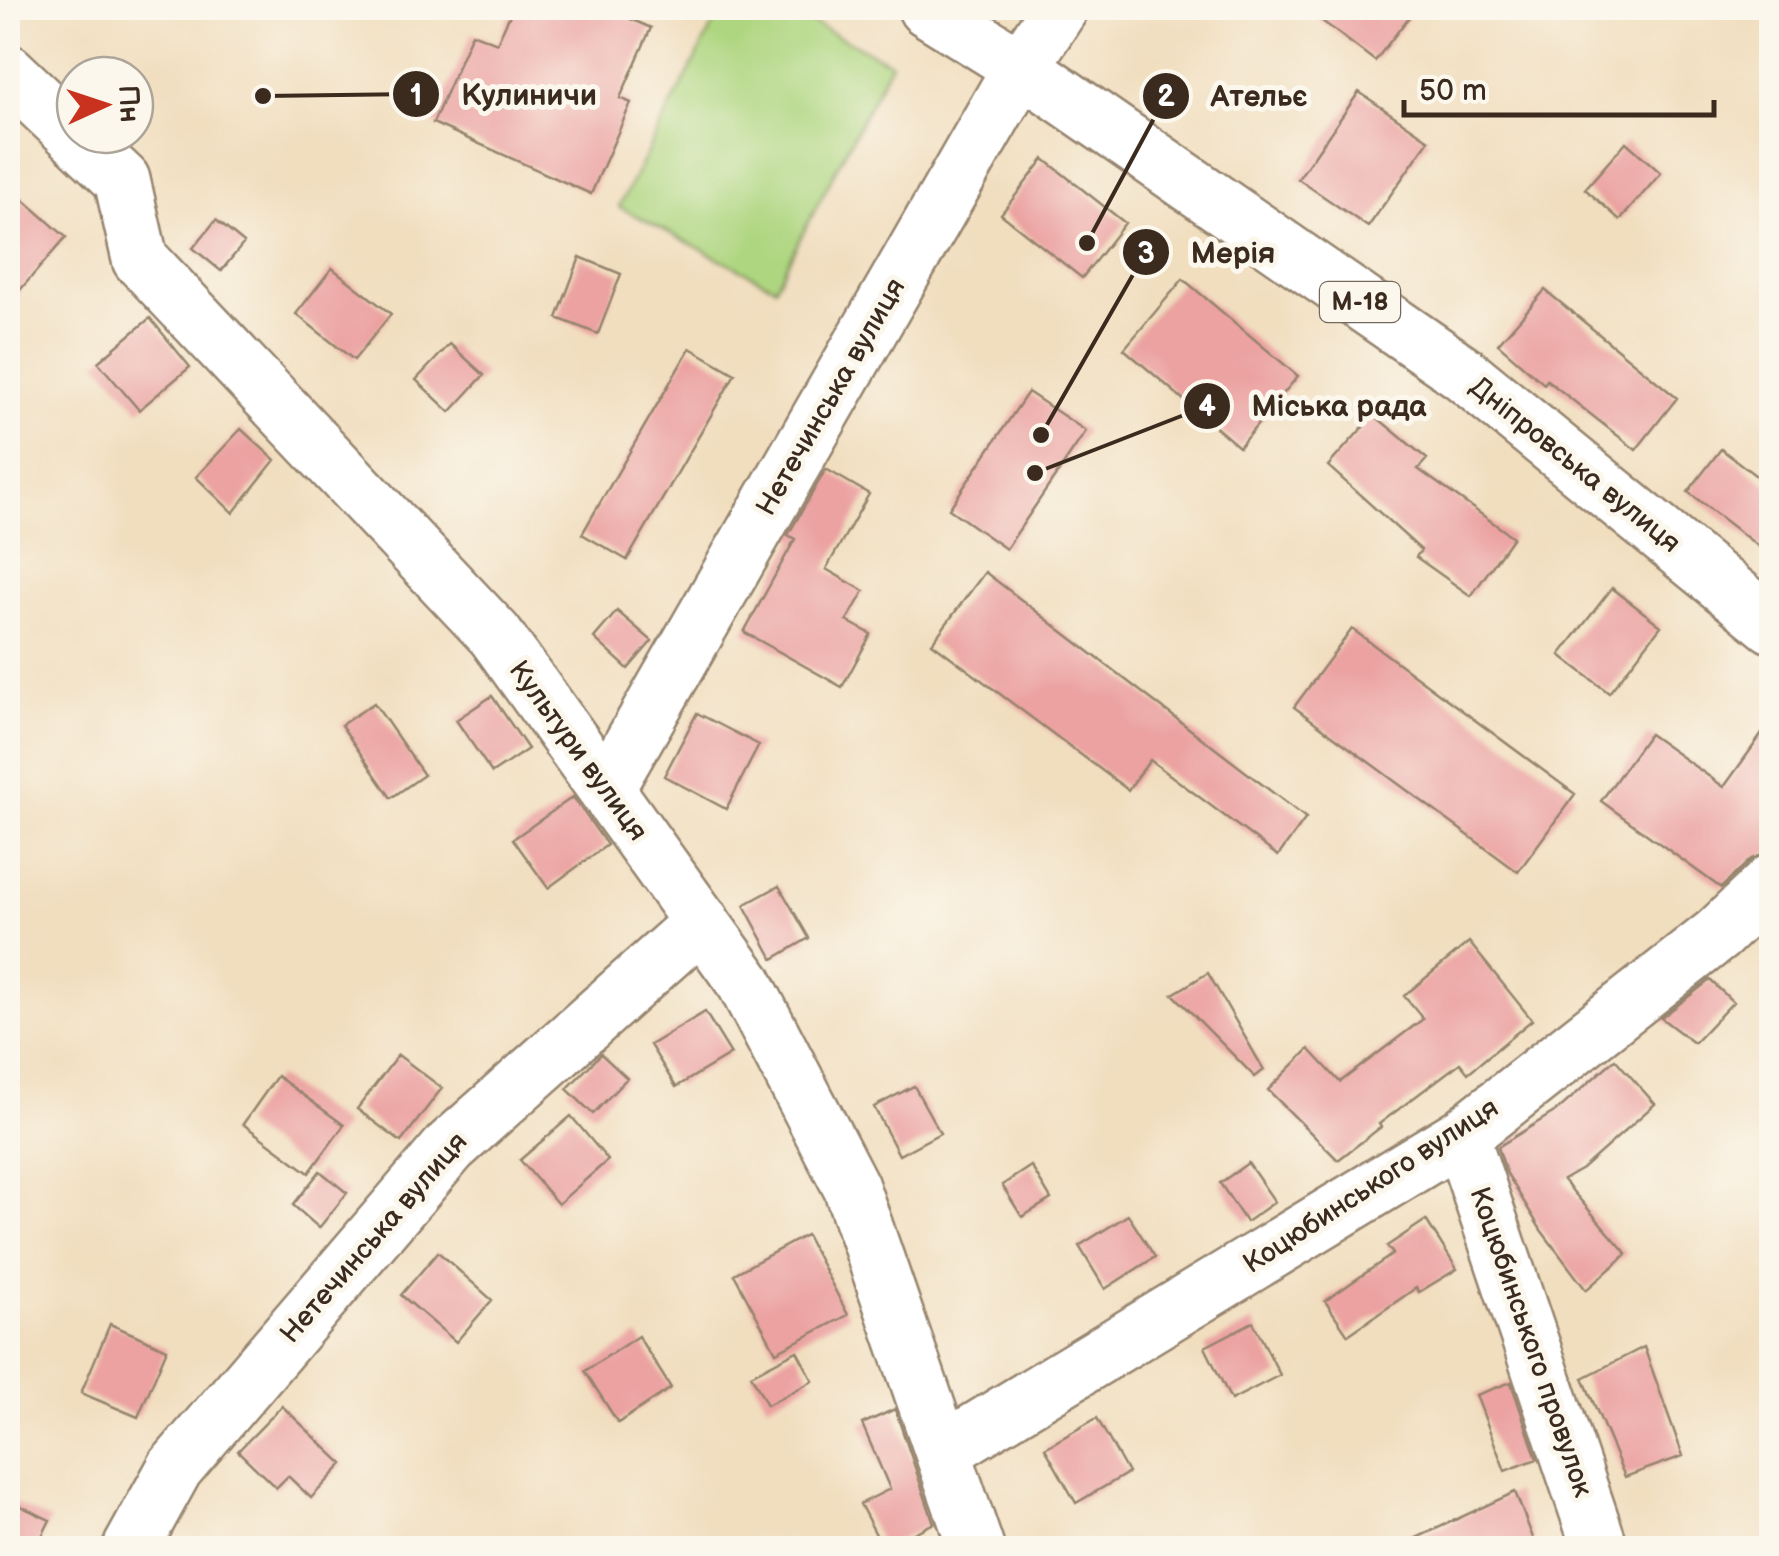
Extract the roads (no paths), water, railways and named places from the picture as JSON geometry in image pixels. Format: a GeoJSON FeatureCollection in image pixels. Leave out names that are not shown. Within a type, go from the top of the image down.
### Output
{"type":"FeatureCollection","features":[{"type":"Feature","properties":{"kind":"main road","name":"Дніпровська вулиця"},"geometry":{"type":"LineString","coordinates":[[926,8],[1021,67],[1463,373],[1772,625]]}},
{"type":"Feature","properties":{"kind":"main road","name":"Нетечинська вулиця"},"geometry":{"type":"LineString","coordinates":[[606,790],[1021,67],[1060,8]]}},
{"type":"Feature","properties":{"kind":"main road","name":"Культури вулиця"},"geometry":{"type":"LineString","coordinates":[[8,72],[122,180],[140,259],[496,635],[745,983],[851,1187],[976,1548]]}},
{"type":"Feature","properties":{"kind":"main road","name":"Коцюбинського вулиця"},"geometry":{"type":"LineString","coordinates":[[943,1451],[1461,1136],[1718,934],[1772,882]]}},
{"type":"Feature","properties":{"kind":"main road","name":"Нетечинська вулиця"},"geometry":{"type":"LineString","coordinates":[[131,1548],[175,1468],[450,1147],[702,922]]}},
{"type":"Feature","properties":{"kind":"main road","name":"Коцюбинського провулок"},"geometry":{"type":"LineString","coordinates":[[1461,1136],[1600,1548]]}},
{"type":"Feature","properties":{"kind":"place","name":"Кулиничи"},"geometry":{"type":"Point","coordinates":[263,96]}},
{"type":"Feature","properties":{"kind":"place","name":"Ательє"},"geometry":{"type":"Point","coordinates":[1087,243]}},
{"type":"Feature","properties":{"kind":"place","name":"Мерія"},"geometry":{"type":"Point","coordinates":[1041,435]}},
{"type":"Feature","properties":{"kind":"place","name":"Міська рада"},"geometry":{"type":"Point","coordinates":[1035,473]}}]}
